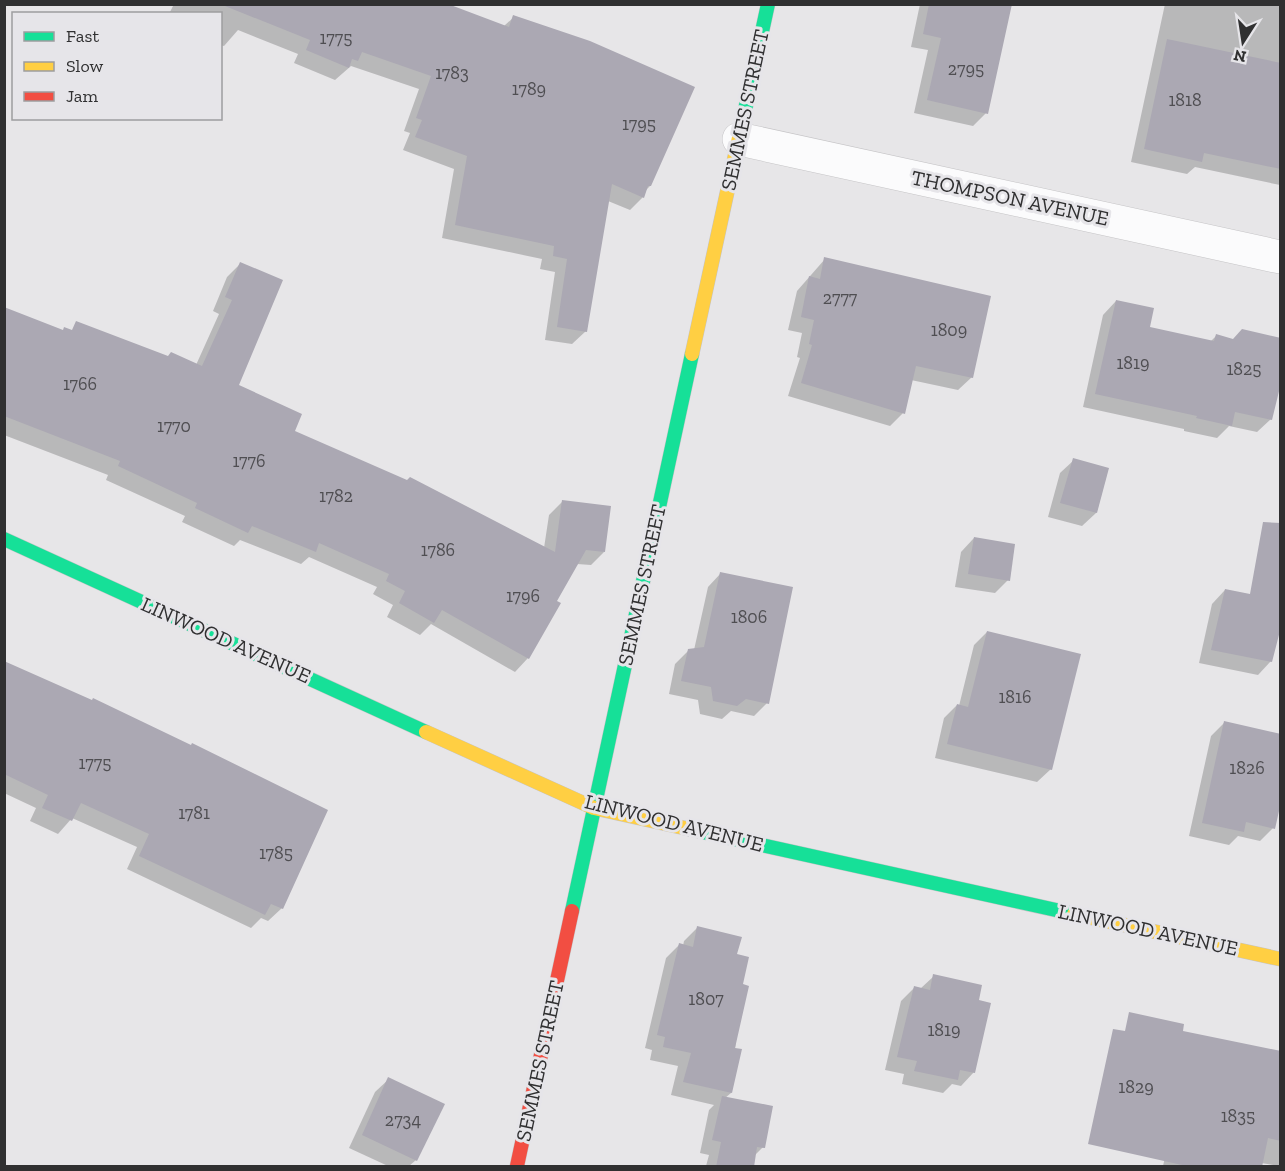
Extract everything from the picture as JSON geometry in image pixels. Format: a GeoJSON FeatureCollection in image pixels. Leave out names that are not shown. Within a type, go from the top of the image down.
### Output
{"type":"FeatureCollection","features":[{"type":"Feature","properties":{"kind":"street","name":"SEMMES STREET"},"geometry":{"type":"LineString","coordinates":[[517,1167],[767,5]]}},
{"type":"Feature","properties":{"kind":"street","name":"THOMPSON AVENUE"},"geometry":{"type":"LineString","coordinates":[[739,139],[1281,257]]}},
{"type":"Feature","properties":{"kind":"street","name":"LINWOOD AVENUE"},"geometry":{"type":"LineString","coordinates":[[4,539],[594,808],[1281,959]]}},
{"type":"Feature","properties":{"kind":"building"},"geometry":{"type":"Polygon","coordinates":[[[225,4],[448,4],[509,27],[513,15],[590,41],[695,87],[644,198],[612,184],[587,332],[557,327],[567,259],[553,256],[554,246],[455,225],[467,156],[415,137],[422,120],[416,118],[431,76],[362,52],[358,61],[352,59],[349,68],[306,50],[310,40],[225,6],[225,4]]]}},
{"type":"Feature","properties":{"kind":"building"},"geometry":{"type":"Polygon","coordinates":[[[929,4],[1012,4],[988,114],[927,100],[941,38],[923,34],[929,4]]]}},
{"type":"Feature","properties":{"kind":"building"},"geometry":{"type":"Polygon","coordinates":[[[1167,39],[1281,63],[1281,169],[1204,153],[1202,162],[1144,149],[1167,39]]]}},
{"type":"Feature","properties":{"kind":"building"},"geometry":{"type":"Polygon","coordinates":[[[824,257],[991,296],[973,378],[916,366],[905,414],[801,383],[812,345],[809,344],[814,320],[801,317],[809,276],[820,279],[824,257]]]}},
{"type":"Feature","properties":{"kind":"building"},"geometry":{"type":"Polygon","coordinates":[[[240,262],[283,280],[239,385],[302,414],[295,431],[407,480],[410,477],[555,552],[562,500],[611,506],[605,552],[586,550],[557,601],[561,603],[529,659],[442,610],[434,623],[399,603],[405,591],[386,581],[389,574],[319,543],[316,552],[252,526],[248,533],[195,508],[197,503],[118,466],[120,461],[4,416],[4,307],[63,330],[64,327],[72,330],[76,321],[168,356],[171,352],[202,366],[232,300],[225,297],[240,262]]]}},
{"type":"Feature","properties":{"kind":"building"},"geometry":{"type":"Polygon","coordinates":[[[1116,300],[1154,308],[1150,327],[1214,341],[1216,334],[1233,339],[1242,329],[1281,338],[1281,383],[1272,420],[1235,412],[1232,426],[1095,394],[1116,300]]]}},
{"type":"Feature","properties":{"kind":"building"},"geometry":{"type":"Polygon","coordinates":[[[1073,458],[1109,468],[1097,513],[1060,503],[1073,458]]]}},
{"type":"Feature","properties":{"kind":"building"},"geometry":{"type":"Polygon","coordinates":[[[1263,522],[1281,523],[1281,627],[1272,662],[1211,650],[1225,589],[1250,594],[1263,522]]]}},
{"type":"Feature","properties":{"kind":"building"},"geometry":{"type":"Polygon","coordinates":[[[974,537],[1015,544],[1010,581],[968,574],[974,537]]]}},
{"type":"Feature","properties":{"kind":"building"},"geometry":{"type":"Polygon","coordinates":[[[720,572],[793,587],[769,704],[746,699],[737,706],[713,701],[711,687],[681,681],[688,649],[704,647],[720,572]]]}},
{"type":"Feature","properties":{"kind":"building"},"geometry":{"type":"Polygon","coordinates":[[[987,631],[1081,654],[1052,770],[947,744],[957,704],[968,707],[987,631]]]}},
{"type":"Feature","properties":{"kind":"building"},"geometry":{"type":"Polygon","coordinates":[[[4,661],[92,700],[93,698],[191,745],[192,743],[328,810],[283,909],[271,904],[265,915],[139,856],[149,834],[81,803],[72,821],[42,808],[48,795],[4,774],[4,661]]]}},
{"type":"Feature","properties":{"kind":"building"},"geometry":{"type":"Polygon","coordinates":[[[1224,721],[1281,734],[1281,802],[1275,829],[1246,822],[1244,832],[1202,823],[1224,721]]]}},
{"type":"Feature","properties":{"kind":"building"},"geometry":{"type":"Polygon","coordinates":[[[697,926],[742,937],[737,954],[749,957],[743,984],[749,986],[735,1048],[742,1049],[732,1093],[683,1082],[691,1053],[663,1047],[665,1037],[657,1035],[679,943],[693,947],[697,926]]]}},
{"type":"Feature","properties":{"kind":"building"},"geometry":{"type":"Polygon","coordinates":[[[933,974],[982,985],[979,1000],[991,1003],[975,1073],[960,1070],[958,1080],[914,1071],[917,1061],[897,1057],[914,986],[930,990],[933,974]]]}},
{"type":"Feature","properties":{"kind":"building"},"geometry":{"type":"Polygon","coordinates":[[[1129,1012],[1184,1024],[1183,1031],[1281,1051],[1281,1141],[1268,1138],[1262,1167],[1191,1167],[1088,1144],[1113,1029],[1125,1031],[1129,1012]]]}},
{"type":"Feature","properties":{"kind":"building"},"geometry":{"type":"Polygon","coordinates":[[[388,1077],[445,1104],[417,1161],[362,1135],[388,1077]]]}},
{"type":"Feature","properties":{"kind":"building"},"geometry":{"type":"Polygon","coordinates":[[[722,1096],[773,1106],[765,1148],[757,1147],[754,1167],[716,1167],[721,1142],[712,1140],[722,1096]]]}},
{"type":"Feature","properties":{"kind":"traffic: fast"},"geometry":{"type":"LineString","coordinates":[[740,133],[768,4]]}},
{"type":"Feature","properties":{"kind":"traffic: fast"},"geometry":{"type":"LineString","coordinates":[[572,911],[692,354]]}},
{"type":"Feature","properties":{"kind":"traffic: fast"},"geometry":{"type":"LineString","coordinates":[[4,539],[426,732]]}},
{"type":"Feature","properties":{"kind":"traffic: fast"},"geometry":{"type":"LineString","coordinates":[[689,829],[1074,914]]}},
{"type":"Feature","properties":{"kind":"traffic: slow"},"geometry":{"type":"LineString","coordinates":[[692,354],[740,133]]}},
{"type":"Feature","properties":{"kind":"traffic: slow"},"geometry":{"type":"LineString","coordinates":[[426,732],[594,808],[689,829]]}},
{"type":"Feature","properties":{"kind":"traffic: slow"},"geometry":{"type":"LineString","coordinates":[[1074,914],[1280,959]]}},
{"type":"Feature","properties":{"kind":"traffic: jam"},"geometry":{"type":"LineString","coordinates":[[517,1166],[572,911]]}}]}
